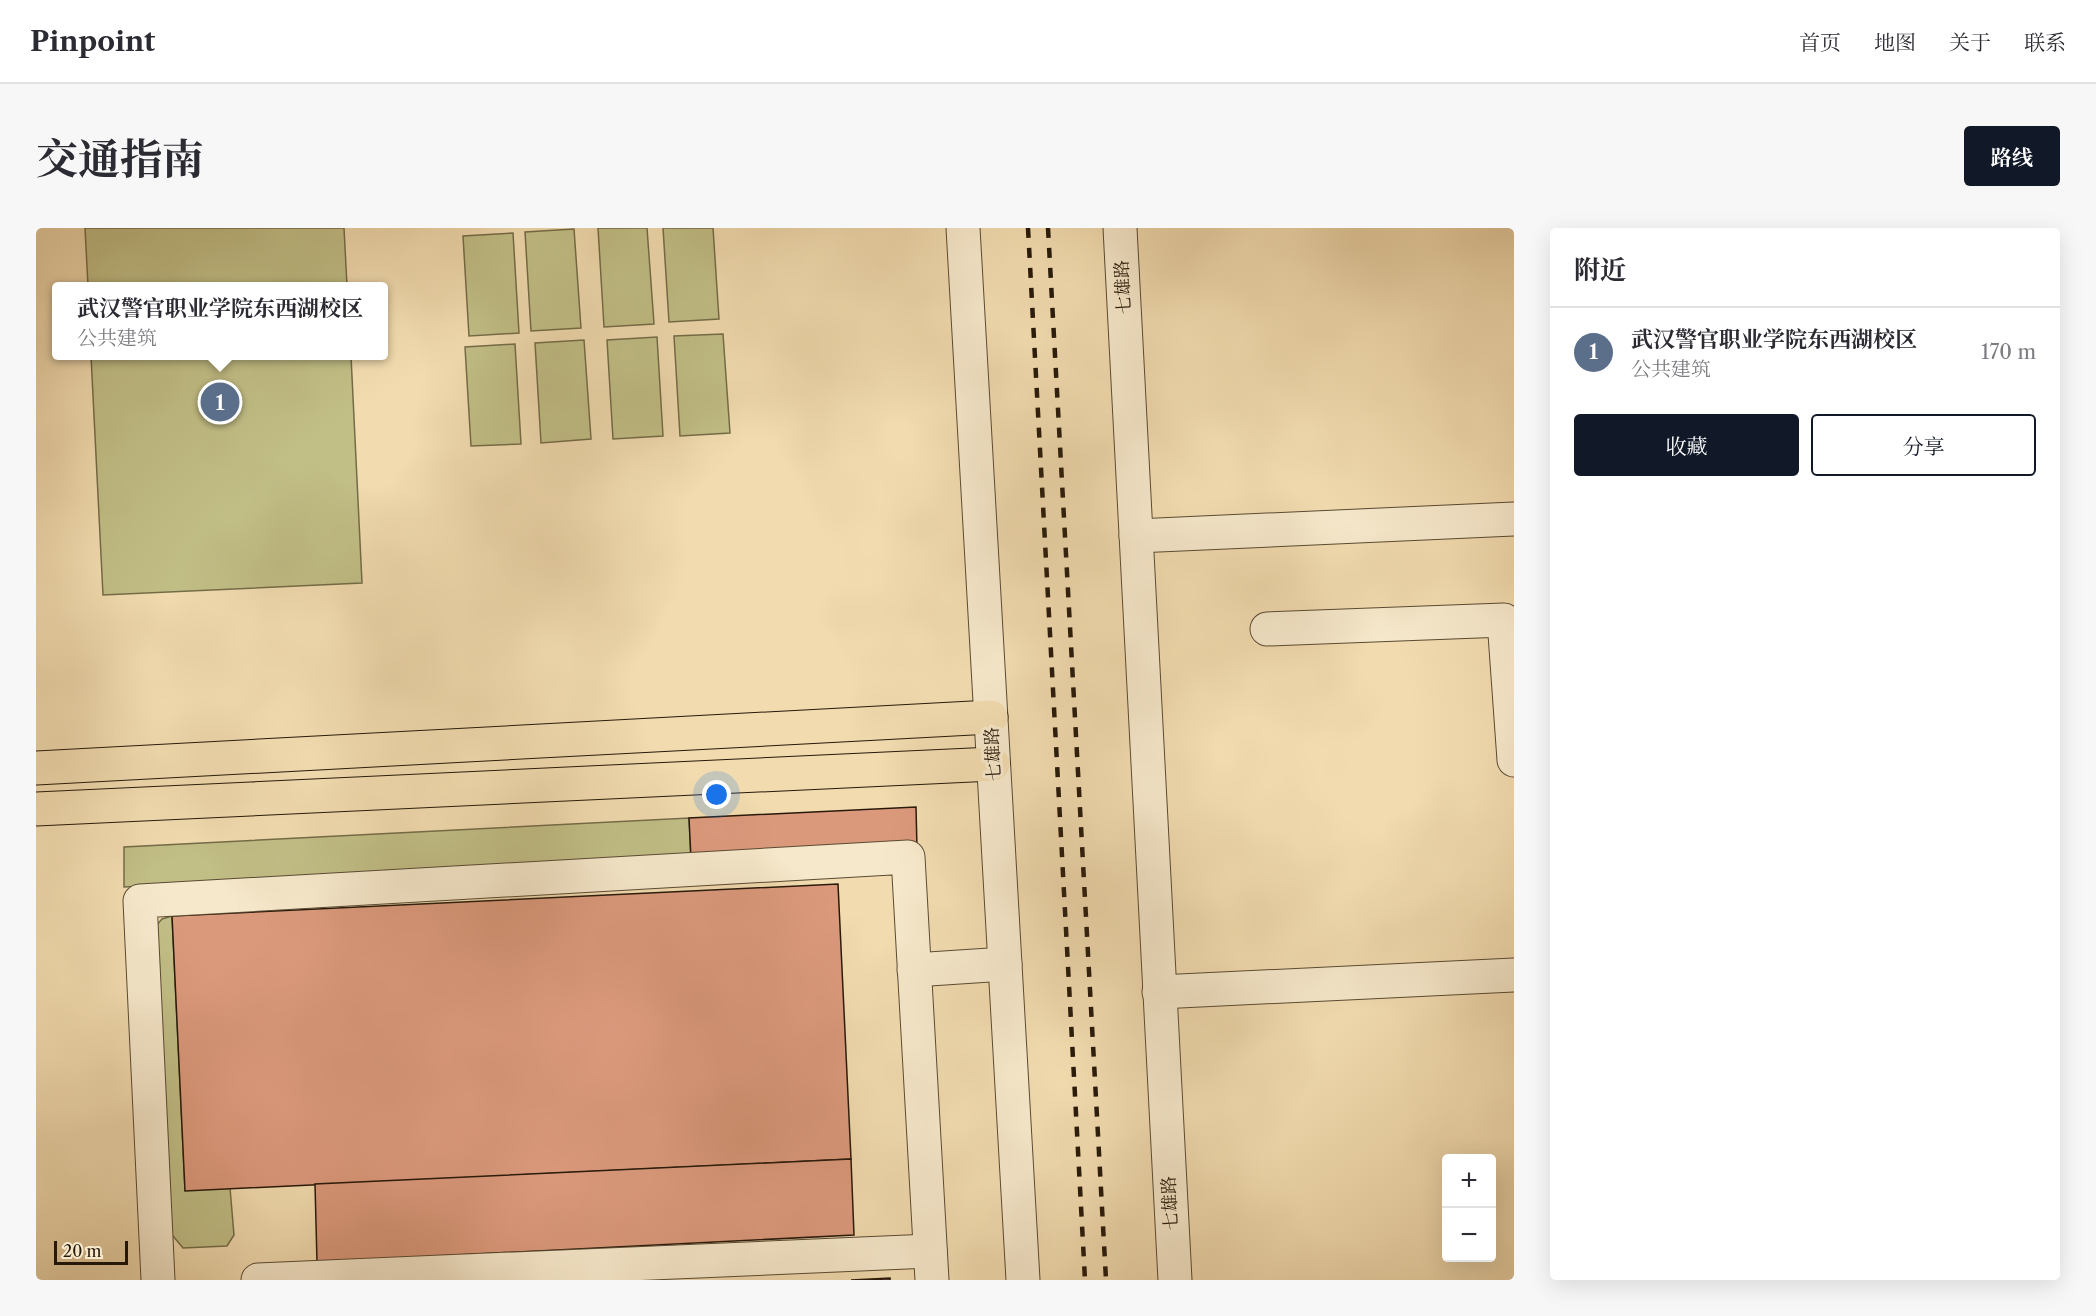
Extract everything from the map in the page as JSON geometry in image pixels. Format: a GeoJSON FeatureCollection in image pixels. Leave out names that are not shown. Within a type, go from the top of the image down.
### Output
{"type":"FeatureCollection","features":[{"type":"Feature","properties":{"kind":"main road"},"geometry":{"type":"LineString","coordinates":[[36,768],[991,717]]}},
{"type":"Feature","properties":{"kind":"main road"},"geometry":{"type":"LineString","coordinates":[[36,809],[993,764]]}},
{"type":"Feature","properties":{"kind":"street","name":"七雄路"},"geometry":{"type":"LineString","coordinates":[[963,228],[1023,1280]]}},
{"type":"Feature","properties":{"kind":"street","name":"七雄路"},"geometry":{"type":"LineString","coordinates":[[1120,228],[1175,1280]]}},
{"type":"Feature","properties":{"kind":"street"},"geometry":{"type":"LineString","coordinates":[[1136,536],[1514,519]]}},
{"type":"Feature","properties":{"kind":"street"},"geometry":{"type":"LineString","coordinates":[[1267,629],[1509,620],[1514,760]]}},
{"type":"Feature","properties":{"kind":"street"},"geometry":{"type":"LineString","coordinates":[[158,1280],[140,901],[908,857],[931,1265],[258,1280]]}},
{"type":"Feature","properties":{"kind":"street"},"geometry":{"type":"LineString","coordinates":[[914,970],[1005,964]]}},
{"type":"Feature","properties":{"kind":"street"},"geometry":{"type":"LineString","coordinates":[[1159,992],[1514,975]]}},
{"type":"Feature","properties":{"kind":"shaded area"},"geometry":{"type":"Polygon","coordinates":[[[85,228],[344,228],[347,282],[88,282],[85,228]]]}},
{"type":"Feature","properties":{"kind":"shaded area"},"geometry":{"type":"Polygon","coordinates":[[[598,228],[647,228],[654,324],[604,327],[598,228]]]}},
{"type":"Feature","properties":{"kind":"shaded area"},"geometry":{"type":"Polygon","coordinates":[[[663,228],[713,228],[719,319],[669,322],[663,228]]]}},
{"type":"Feature","properties":{"kind":"shaded area"},"geometry":{"type":"Polygon","coordinates":[[[574,229],[581,328],[531,331],[525,232],[574,229]]]}},
{"type":"Feature","properties":{"kind":"shaded area"},"geometry":{"type":"Polygon","coordinates":[[[513,233],[519,333],[469,336],[463,236],[513,233]]]}},
{"type":"Feature","properties":{"kind":"shaded area"},"geometry":{"type":"Polygon","coordinates":[[[723,334],[730,433],[680,436],[674,336],[723,334]]]}},
{"type":"Feature","properties":{"kind":"shaded area"},"geometry":{"type":"Polygon","coordinates":[[[657,337],[663,436],[613,439],[607,340],[657,337]]]}},
{"type":"Feature","properties":{"kind":"shaded area"},"geometry":{"type":"Polygon","coordinates":[[[584,340],[591,439],[541,443],[535,343],[584,340]]]}},
{"type":"Feature","properties":{"kind":"shaded area"},"geometry":{"type":"Polygon","coordinates":[[[515,344],[521,444],[471,446],[465,347],[515,344]]]}},
{"type":"Feature","properties":{"kind":"shaded area"},"geometry":{"type":"Polygon","coordinates":[[[91,360],[351,360],[362,583],[103,595],[91,360]]]}},
{"type":"Feature","properties":{"kind":"shaded area"},"geometry":{"type":"Polygon","coordinates":[[[689,818],[691,859],[124,887],[124,847],[689,818]]]}},
{"type":"Feature","properties":{"kind":"shaded area"},"geometry":{"type":"Polygon","coordinates":[[[172,916],[185,1190],[230,1188],[234,1235],[227,1246],[183,1248],[168,1230],[155,927],[162,919],[172,916]]]}},
{"type":"Feature","properties":{"kind":"building"},"geometry":{"type":"Polygon","coordinates":[[[916,807],[917,848],[691,859],[689,818],[916,807]]]}},
{"type":"Feature","properties":{"kind":"building"},"geometry":{"type":"Polygon","coordinates":[[[838,884],[851,1159],[185,1191],[172,916],[838,884]]]}},
{"type":"Feature","properties":{"kind":"building"},"geometry":{"type":"Polygon","coordinates":[[[851,1159],[854,1235],[317,1262],[315,1184],[851,1159]]]}},
{"type":"Feature","properties":{"kind":"building"},"geometry":{"type":"Polygon","coordinates":[[[890,1278],[890,1280],[851,1280],[890,1278]]]}},
{"type":"Feature","properties":{"kind":"railway"},"geometry":{"type":"LineString","coordinates":[[1028,228],[1085,1280]]}},
{"type":"Feature","properties":{"kind":"railway"},"geometry":{"type":"LineString","coordinates":[[1048,228],[1106,1280]]}},
{"type":"Feature","properties":{"kind":"place","name":"武汉警官职业学院东西湖校区"},"geometry":{"type":"Point","coordinates":[220,402]}}]}
